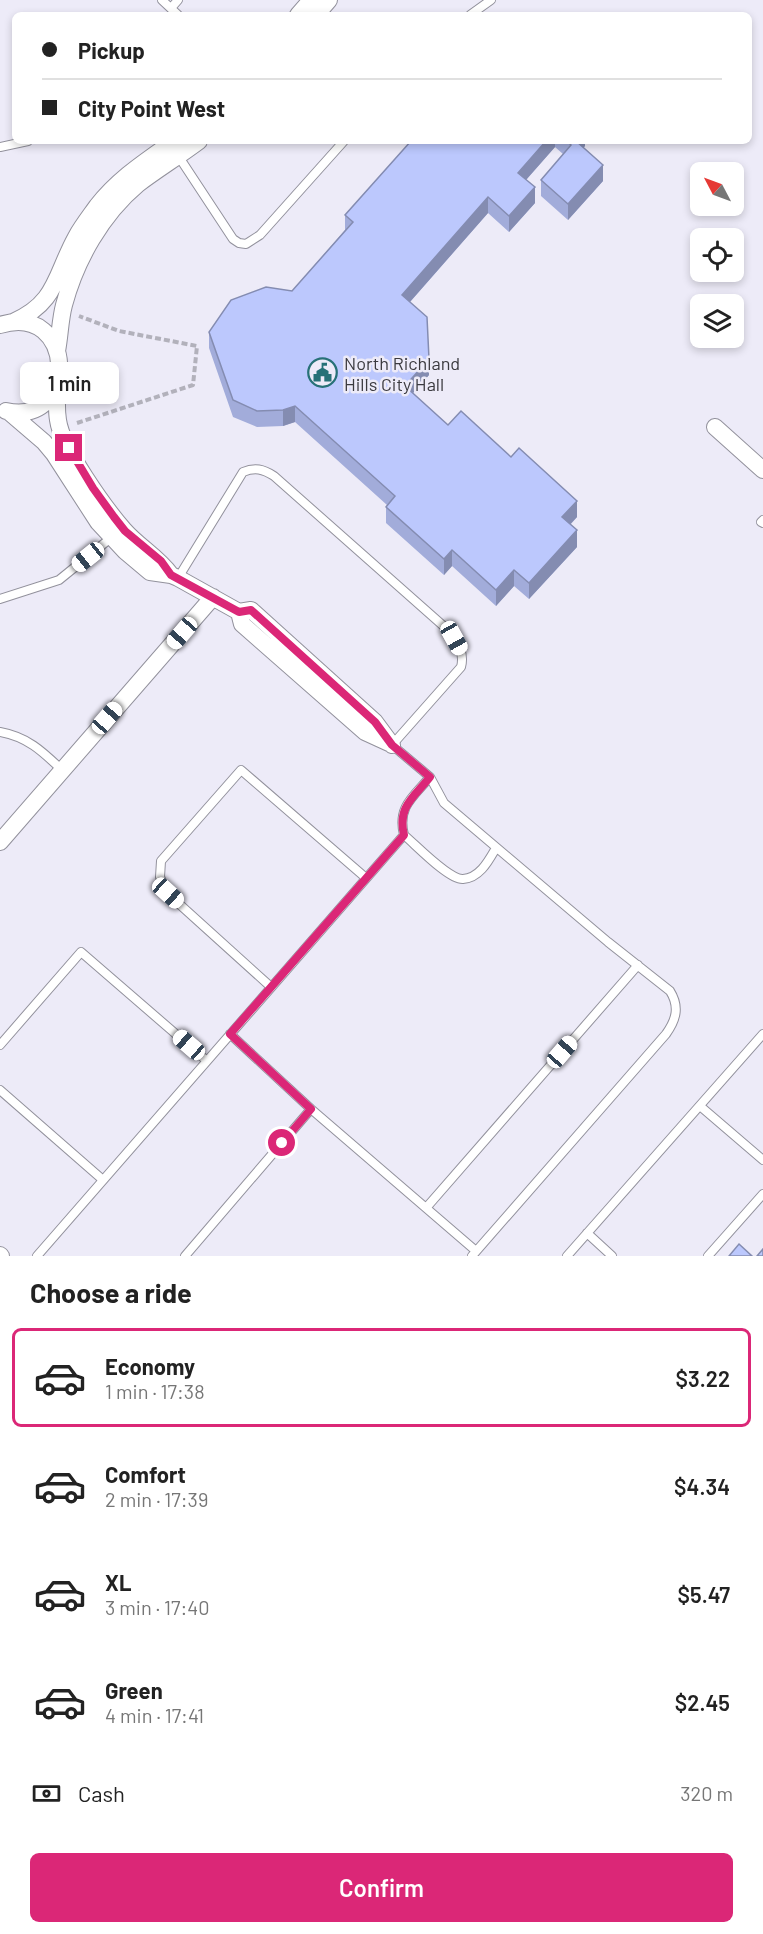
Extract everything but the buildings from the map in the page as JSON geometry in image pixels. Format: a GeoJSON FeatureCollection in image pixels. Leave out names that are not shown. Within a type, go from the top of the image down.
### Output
{"type":"FeatureCollection","features":[{"type":"Feature","properties":{"kind":"street"},"geometry":{"type":"LineString","coordinates":[[301,12],[311,0]]}},
{"type":"Feature","properties":{"kind":"street"},"geometry":{"type":"LineString","coordinates":[[319,12],[329,0]]}},
{"type":"Feature","properties":{"kind":"street"},"geometry":{"type":"LineString","coordinates":[[6,324],[36,310],[50,295],[76,237],[112,189],[136,168],[174,147]]}},
{"type":"Feature","properties":{"kind":"street"},"geometry":{"type":"LineString","coordinates":[[57,351],[64,306],[80,262],[100,227],[112,211],[174,147]]}},
{"type":"Feature","properties":{"kind":"street"},"geometry":{"type":"LineString","coordinates":[[6,324],[33,326],[42,330],[49,337],[57,351],[60,364],[57,409],[61,432],[86,478],[125,531],[161,561],[174,577]]}},
{"type":"Feature","properties":{"kind":"street"},"geometry":{"type":"LineString","coordinates":[[4,411],[20,412],[39,406],[47,400],[58,383]]}},
{"type":"Feature","properties":{"kind":"street"},"geometry":{"type":"LineString","coordinates":[[4,411],[44,442],[86,505],[125,551],[150,572],[174,577],[239,612],[251,610],[375,722],[392,745]]}},
{"type":"Feature","properties":{"kind":"street"},"geometry":{"type":"LineString","coordinates":[[715,427],[763,470]]}},
{"type":"Feature","properties":{"kind":"street"},"geometry":{"type":"LineString","coordinates":[[0,842],[213,597]]}},
{"type":"Feature","properties":{"kind":"lane"},"geometry":{"type":"LineString","coordinates":[[162,0],[175,12]]}},
{"type":"Feature","properties":{"kind":"lane"},"geometry":{"type":"LineString","coordinates":[[171,8],[178,0]]}},
{"type":"Feature","properties":{"kind":"lane"},"geometry":{"type":"LineString","coordinates":[[474,12],[491,0]]}},
{"type":"Feature","properties":{"kind":"lane"},"geometry":{"type":"LineString","coordinates":[[174,147],[234,239],[246,244],[260,235],[341,144]]}},
{"type":"Feature","properties":{"kind":"lane"},"geometry":{"type":"LineString","coordinates":[[174,577],[243,472],[265,470],[274,476],[448,630],[460,649],[463,658],[461,667],[392,745],[430,777],[444,802],[675,998],[676,1015],[672,1025],[474,1254],[426,1208],[311,1109],[230,1034]]}},
{"type":"Feature","properties":{"kind":"lane"},"geometry":{"type":"LineString","coordinates":[[0,599],[59,580],[112,537]]}},
{"type":"Feature","properties":{"kind":"lane"},"geometry":{"type":"LineString","coordinates":[[0,732],[36,745],[62,770]]}},
{"type":"Feature","properties":{"kind":"lane"},"geometry":{"type":"LineString","coordinates":[[272,987],[168,893],[159,877],[161,861],[241,770],[366,878]]}},
{"type":"Feature","properties":{"kind":"lane"},"geometry":{"type":"LineString","coordinates":[[430,777],[403,811],[401,824],[404,835],[451,875],[462,880],[474,876],[486,865],[496,848]]}},
{"type":"Feature","properties":{"kind":"lane"},"geometry":{"type":"LineString","coordinates":[[37,1256],[404,835]]}},
{"type":"Feature","properties":{"kind":"lane"},"geometry":{"type":"LineString","coordinates":[[0,1045],[81,952],[207,1061]]}},
{"type":"Feature","properties":{"kind":"lane"},"geometry":{"type":"LineString","coordinates":[[426,1208],[638,965]]}},
{"type":"Feature","properties":{"kind":"lane"},"geometry":{"type":"LineString","coordinates":[[567,1256],[763,1034]]}},
{"type":"Feature","properties":{"kind":"lane"},"geometry":{"type":"LineString","coordinates":[[0,1090],[104,1180]]}},
{"type":"Feature","properties":{"kind":"lane"},"geometry":{"type":"LineString","coordinates":[[700,1106],[763,1160]]}},
{"type":"Feature","properties":{"kind":"lane"},"geometry":{"type":"LineString","coordinates":[[185,1256],[311,1109]]}},
{"type":"Feature","properties":{"kind":"lane"},"geometry":{"type":"LineString","coordinates":[[708,1256],[763,1194]]}},
{"type":"Feature","properties":{"kind":"lane"},"geometry":{"type":"LineString","coordinates":[[587,1233],[612,1256]]}},
{"type":"Feature","properties":{"kind":"path"},"geometry":{"type":"LineString","coordinates":[[73,314],[119,331],[197,346],[193,385],[73,424]]}},
{"type":"Feature","properties":{"kind":"place","name":"North Richland Hills City Hall"},"geometry":{"type":"Point","coordinates":[323,373]}},
{"type":"Feature","properties":{"kind":"route"},"geometry":{"type":"LineString","coordinates":[[69,448],[93,488],[125,531],[161,561],[171,575],[239,612],[251,610],[375,722],[392,745],[430,777],[403,811],[401,824],[404,835],[230,1034],[311,1109],[282,1143]]}}]}
